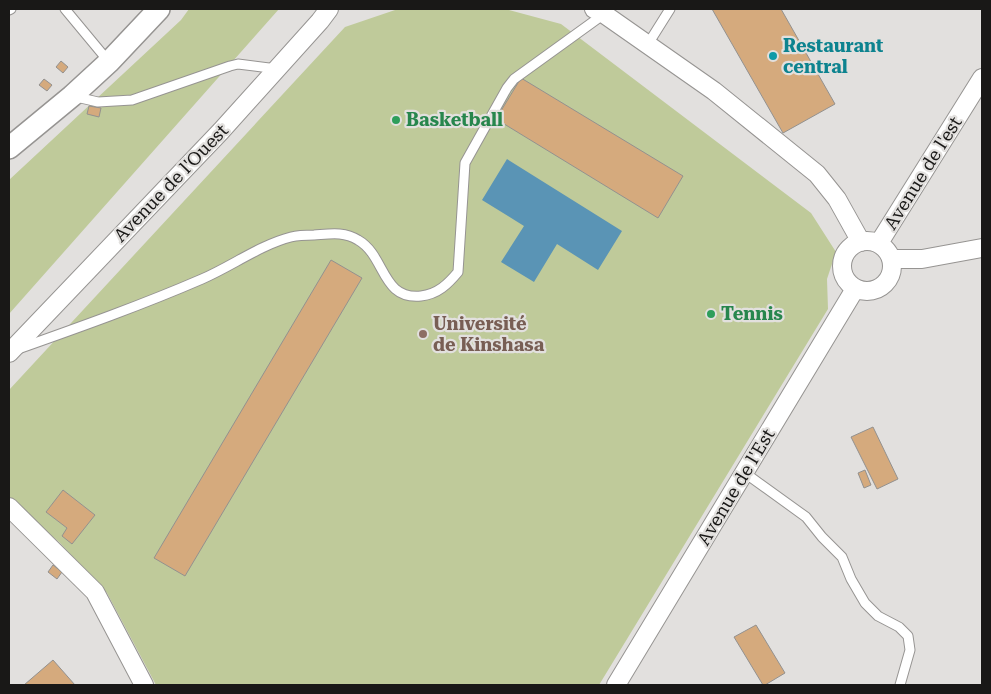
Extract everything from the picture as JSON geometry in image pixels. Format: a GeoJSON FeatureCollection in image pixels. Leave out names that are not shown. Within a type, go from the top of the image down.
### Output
{"type":"FeatureCollection","features":[{"type":"Feature","properties":{"kind":"street"},"geometry":{"type":"LineString","coordinates":[[9,148],[72,96],[109,62],[159,9]]}},
{"type":"Feature","properties":{"kind":"street","name":"Avenue de l'Ouest"},"geometry":{"type":"LineString","coordinates":[[9,353],[221,131],[329,9]]}},
{"type":"Feature","properties":{"kind":"street"},"geometry":{"type":"LineString","coordinates":[[599,11],[714,91],[817,174],[837,199],[861,242],[848,250],[843,265],[847,280],[855,289],[868,291],[877,289],[884,284],[890,277],[891,259],[922,259],[982,248]]}},
{"type":"Feature","properties":{"kind":"street","name":"Avenue de l'est"},"geometry":{"type":"LineString","coordinates":[[879,243],[982,78]]}},
{"type":"Feature","properties":{"kind":"street","name":"Avenue de l'Est"},"geometry":{"type":"LineString","coordinates":[[861,242],[879,243],[891,259]]}},
{"type":"Feature","properties":{"kind":"street","name":"Avenue de l'Est"},"geometry":{"type":"LineString","coordinates":[[616,685],[855,289]]}},
{"type":"Feature","properties":{"kind":"street"},"geometry":{"type":"LineString","coordinates":[[9,507],[90,584],[96,592],[144,685]]}},
{"type":"Feature","properties":{"kind":"lane"},"geometry":{"type":"LineString","coordinates":[[65,9],[109,62]]}},
{"type":"Feature","properties":{"kind":"lane"},"geometry":{"type":"LineString","coordinates":[[648,44],[670,9]]}},
{"type":"Feature","properties":{"kind":"lane"},"geometry":{"type":"LineString","coordinates":[[9,353],[177,289],[293,236],[340,233],[357,239],[370,249],[386,278],[398,293],[414,296],[430,295],[448,284],[458,272],[465,163],[507,88],[514,79],[599,11]]}},
{"type":"Feature","properties":{"kind":"lane"},"geometry":{"type":"LineString","coordinates":[[72,96],[98,102],[132,100],[238,64],[277,68]]}},
{"type":"Feature","properties":{"kind":"lane"},"geometry":{"type":"LineString","coordinates":[[745,472],[806,517],[842,557],[851,579],[865,603],[878,616],[899,628],[908,636],[910,650],[900,685]]}},
{"type":"Feature","properties":{"kind":"green space"},"geometry":{"type":"Polygon","coordinates":[[[189,9],[279,9],[9,314],[9,180],[181,20],[189,9]]]}},
{"type":"Feature","properties":{"kind":"green space","name":"Université de Kinshasa"},"geometry":{"type":"Polygon","coordinates":[[[398,9],[505,9],[561,24],[811,213],[836,252],[827,279],[828,309],[599,685],[156,685],[107,593],[59,542],[9,499],[9,390],[345,27],[398,9]]]}},
{"type":"Feature","properties":{"kind":"water"},"geometry":{"type":"Polygon","coordinates":[[[507,159],[622,231],[598,270],[557,244],[534,282],[501,262],[524,226],[482,200],[507,159]]]}},
{"type":"Feature","properties":{"kind":"building","name":"Restaurant central"},"geometry":{"type":"Polygon","coordinates":[[[712,9],[781,9],[835,104],[783,133],[712,9]]]}},
{"type":"Feature","properties":{"kind":"building"},"geometry":{"type":"Polygon","coordinates":[[[61,61],[68,67],[63,73],[56,67],[61,61]]]}},
{"type":"Feature","properties":{"kind":"building"},"geometry":{"type":"Polygon","coordinates":[[[521,78],[683,176],[658,218],[496,119],[521,78]]]}},
{"type":"Feature","properties":{"kind":"building"},"geometry":{"type":"Polygon","coordinates":[[[44,79],[52,85],[47,91],[39,85],[44,79]]]}},
{"type":"Feature","properties":{"kind":"building"},"geometry":{"type":"Polygon","coordinates":[[[89,106],[101,108],[99,117],[87,114],[89,106]]]}},
{"type":"Feature","properties":{"kind":"building"},"geometry":{"type":"Polygon","coordinates":[[[331,260],[362,278],[185,576],[154,558],[331,260]]]}},
{"type":"Feature","properties":{"kind":"building"},"geometry":{"type":"Polygon","coordinates":[[[873,427],[898,479],[877,489],[851,437],[873,427]]]}},
{"type":"Feature","properties":{"kind":"building"},"geometry":{"type":"Polygon","coordinates":[[[865,470],[871,485],[864,488],[858,473],[865,470]]]}},
{"type":"Feature","properties":{"kind":"building"},"geometry":{"type":"Polygon","coordinates":[[[63,490],[95,515],[72,544],[62,536],[67,528],[46,512],[63,490]]]}},
{"type":"Feature","properties":{"kind":"building"},"geometry":{"type":"Polygon","coordinates":[[[53,565],[62,572],[57,579],[48,572],[53,565]]]}},
{"type":"Feature","properties":{"kind":"building"},"geometry":{"type":"Polygon","coordinates":[[[756,625],[785,673],[765,685],[763,685],[734,637],[756,625]]]}},
{"type":"Feature","properties":{"kind":"building"},"geometry":{"type":"Polygon","coordinates":[[[53,660],[75,685],[24,685],[53,660]]]}},
{"type":"Feature","properties":{"kind":"place","name":"Restaurant central"},"geometry":{"type":"Point","coordinates":[773,56]}},
{"type":"Feature","properties":{"kind":"place","name":"Basketball"},"geometry":{"type":"Point","coordinates":[396,120]}},
{"type":"Feature","properties":{"kind":"place","name":"Tennis"},"geometry":{"type":"Point","coordinates":[711,314]}},
{"type":"Feature","properties":{"kind":"place","name":"Université de Kinshasa"},"geometry":{"type":"Point","coordinates":[423,334]}}]}
